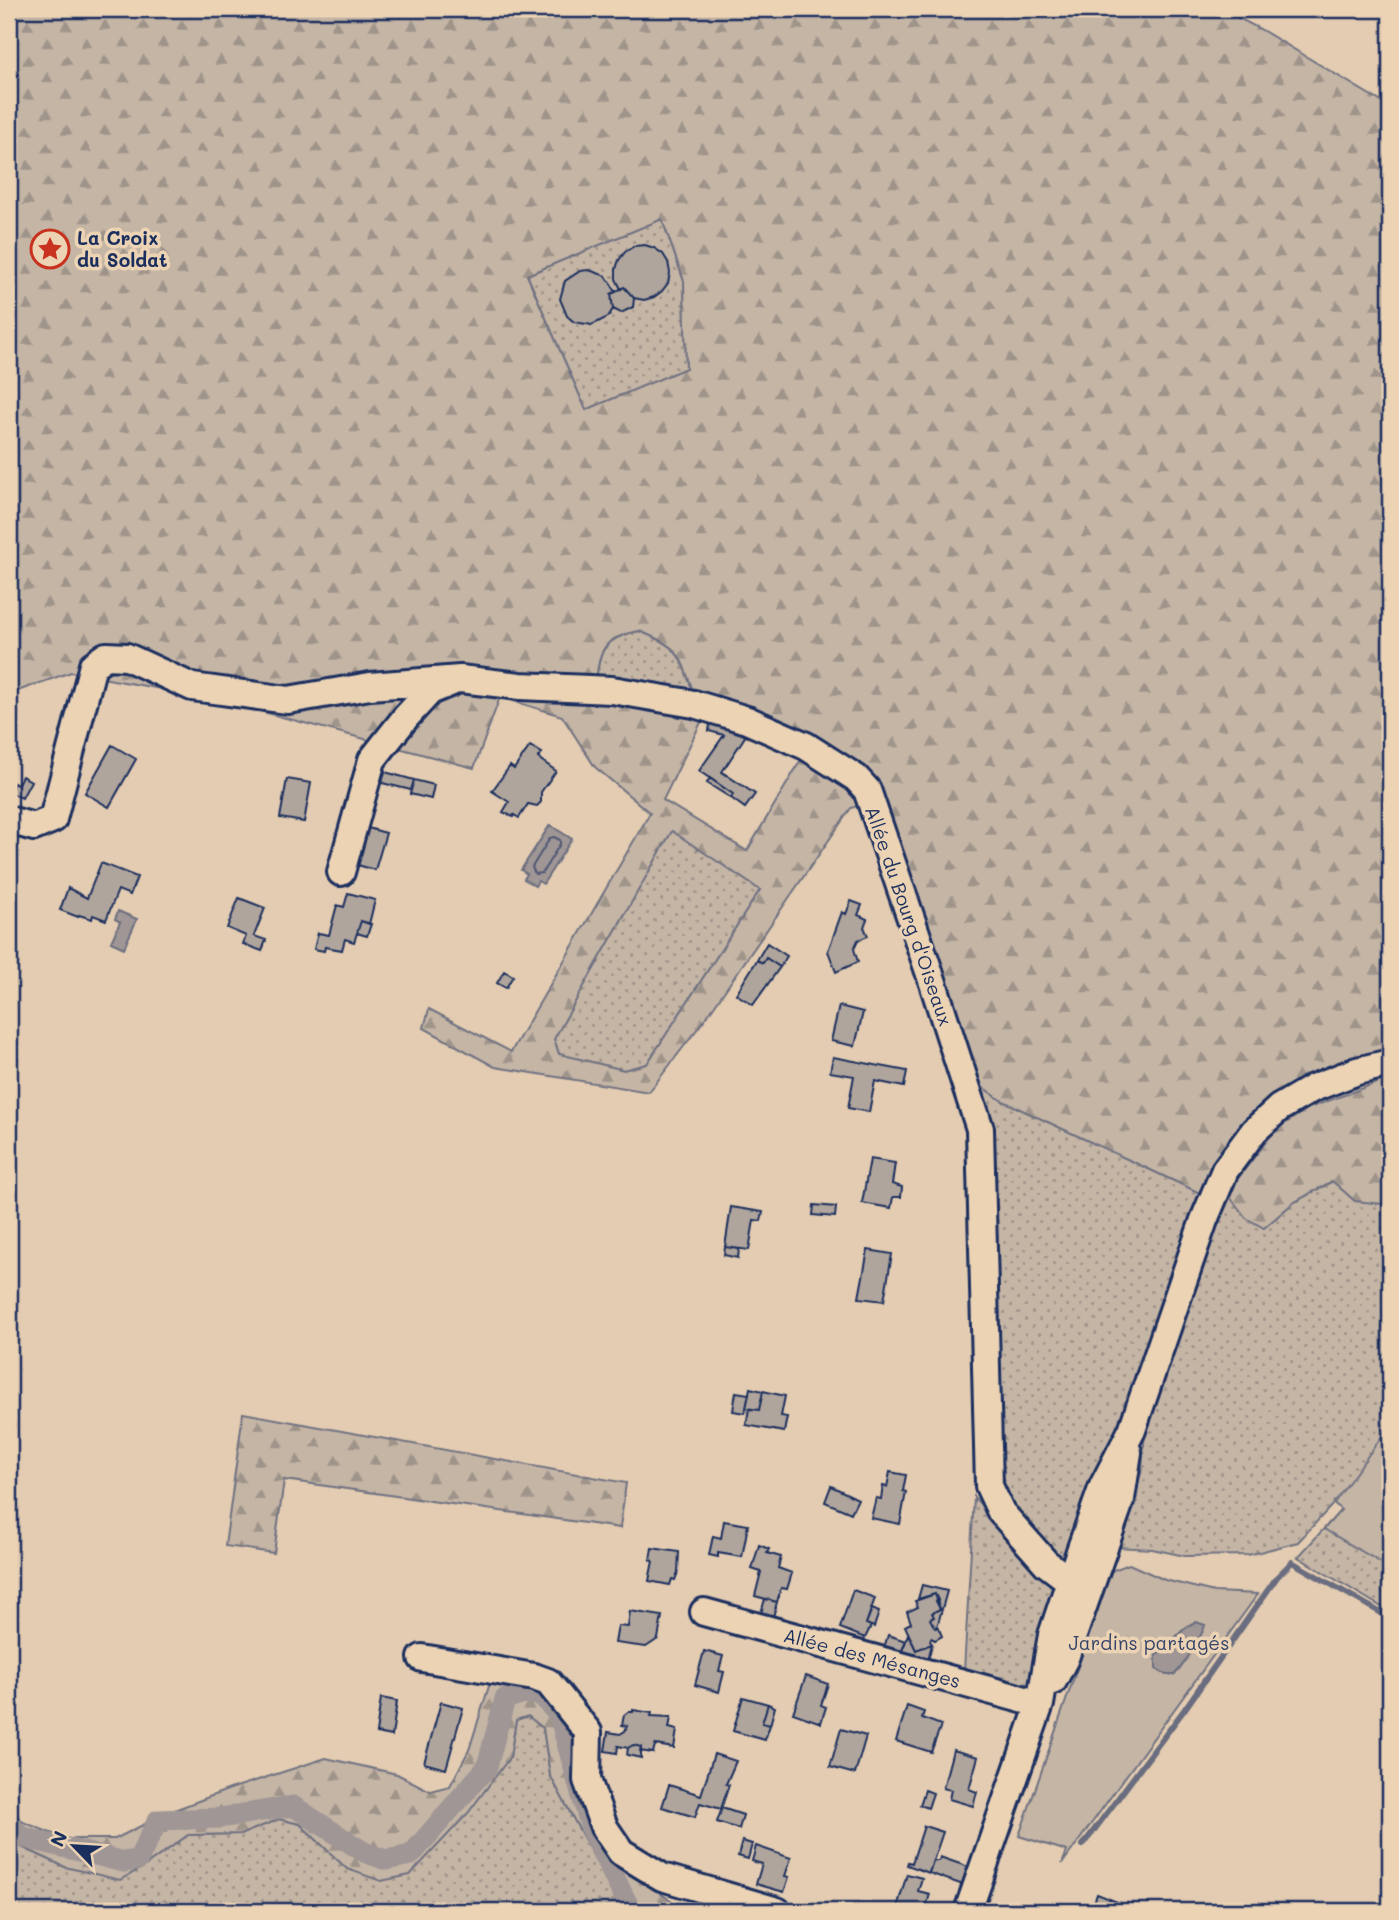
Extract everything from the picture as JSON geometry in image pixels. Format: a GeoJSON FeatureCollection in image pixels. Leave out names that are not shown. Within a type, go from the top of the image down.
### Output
{"type":"FeatureCollection","features":[{"type":"Feature","properties":{"kind":"street","name":"Allée du Bourg d'Oiseaux"},"geometry":{"type":"LineString","coordinates":[[9,820],[34,827],[53,819],[93,665],[106,656],[127,657],[192,687],[288,701],[370,686],[460,679],[520,686],[612,691],[694,704],[747,720],[806,747],[856,778],[867,790],[980,1129],[989,1486],[1000,1512],[1046,1563],[1080,1585]]}},
{"type":"Feature","properties":{"kind":"street"},"geometry":{"type":"LineString","coordinates":[[341,872],[372,760],[430,691],[460,679]]}},
{"type":"Feature","properties":{"kind":"street"},"geometry":{"type":"LineString","coordinates":[[976,1909],[1040,1704],[1052,1634],[1080,1585],[1103,1486],[1132,1430],[1225,1170],[1254,1131],[1279,1108],[1313,1088],[1357,1071],[1390,1063]]}},
{"type":"Feature","properties":{"kind":"street","name":"Allée des Mésanges"},"geometry":{"type":"LineString","coordinates":[[704,1612],[1040,1704]]}},
{"type":"Feature","properties":{"kind":"street"},"geometry":{"type":"LineString","coordinates":[[422,1658],[534,1677],[548,1682],[588,1732],[587,1780],[604,1827],[621,1852],[662,1877],[777,1911]]}},
{"type":"Feature","properties":{"kind":"green space"},"geometry":{"type":"Polygon","coordinates":[[[9,9],[1221,9],[1262,30],[1390,107],[1390,1049],[1301,1077],[1260,1109],[1202,1194],[1001,1100],[971,1079],[883,797],[851,808],[708,1015],[649,1092],[495,1067],[424,1028],[429,1009],[511,1052],[650,813],[595,767],[562,716],[500,697],[474,768],[214,699],[71,672],[9,694],[9,9]],[[662,219],[527,275],[586,410],[686,368],[684,281],[662,219]],[[639,631],[628,633],[606,645],[596,680],[695,696],[682,662],[672,648],[639,631]],[[706,712],[663,800],[747,851],[805,753],[706,712]],[[672,831],[554,1039],[559,1054],[624,1070],[647,1064],[760,890],[672,831]]]}},
{"type":"Feature","properties":{"kind":"green space"},"geometry":{"type":"Polygon","coordinates":[[[662,219],[684,281],[686,369],[586,410],[527,275],[662,219]]]}},
{"type":"Feature","properties":{"kind":"green space"},"geometry":{"type":"Polygon","coordinates":[[[639,631],[664,643],[678,655],[695,697],[596,681],[606,646],[618,637],[639,631]]]}},
{"type":"Feature","properties":{"kind":"green space"},"geometry":{"type":"Polygon","coordinates":[[[672,830],[760,890],[647,1064],[624,1070],[559,1054],[554,1039],[672,830]]]}},
{"type":"Feature","properties":{"kind":"green space"},"geometry":{"type":"Polygon","coordinates":[[[1390,1078],[1390,1202],[1383,1204],[1355,1201],[1332,1181],[1293,1203],[1264,1228],[1246,1218],[1227,1193],[1275,1130],[1309,1108],[1390,1078]]]}},
{"type":"Feature","properties":{"kind":"green space"},"geometry":{"type":"Polygon","coordinates":[[[971,1079],[1001,1100],[1202,1194],[1071,1564],[1054,1556],[1001,1501],[971,1079]]]}},
{"type":"Feature","properties":{"kind":"green space"},"geometry":{"type":"Polygon","coordinates":[[[1333,1181],[1355,1201],[1390,1202],[1390,1612],[1298,1557],[1341,1510],[1334,1503],[1298,1542],[1248,1555],[1185,1556],[1152,1549],[1117,1547],[1142,1470],[1145,1430],[1227,1193],[1264,1228],[1293,1203],[1333,1181]]]}},
{"type":"Feature","properties":{"kind":"green space"},"geometry":{"type":"Polygon","coordinates":[[[243,1413],[626,1483],[620,1528],[284,1480],[274,1553],[225,1546],[243,1413]]]}},
{"type":"Feature","properties":{"kind":"green space"},"geometry":{"type":"Polygon","coordinates":[[[1390,1425],[1390,1568],[1324,1529],[1341,1510],[1334,1503],[1390,1425]]]}},
{"type":"Feature","properties":{"kind":"green space"},"geometry":{"type":"Polygon","coordinates":[[[974,1497],[1055,1591],[1029,1687],[964,1671],[974,1497]]]}},
{"type":"Feature","properties":{"kind":"green space","name":"Jardins partagés"},"geometry":{"type":"Polygon","coordinates":[[[1129,1564],[1165,1580],[1214,1592],[1258,1594],[1062,1864],[1067,1851],[1019,1836],[1111,1571],[1129,1564]]]}},
{"type":"Feature","properties":{"kind":"green space"},"geometry":{"type":"Polygon","coordinates":[[[533,1663],[559,1673],[574,1697],[607,1844],[633,1875],[687,1911],[623,1911],[550,1775],[543,1728],[528,1716],[516,1720],[510,1757],[468,1813],[410,1875],[381,1881],[347,1869],[300,1824],[279,1819],[242,1834],[188,1835],[142,1868],[120,1880],[65,1867],[9,1841],[9,1807],[23,1822],[66,1839],[115,1839],[169,1812],[326,1758],[397,1774],[430,1791],[450,1786],[469,1750],[489,1686],[508,1668],[533,1663]]]}},
{"type":"Feature","properties":{"kind":"green space"},"geometry":{"type":"Polygon","coordinates":[[[528,1716],[543,1728],[550,1775],[623,1911],[9,1911],[9,1841],[65,1867],[142,1868],[188,1835],[242,1834],[279,1819],[300,1824],[347,1869],[410,1875],[510,1757],[516,1720],[528,1716]]]}},
{"type":"Feature","properties":{"kind":"water"},"geometry":{"type":"Polygon","coordinates":[[[550,825],[572,839],[543,884],[538,881],[535,886],[524,879],[527,874],[521,870],[550,825]]]}},
{"type":"Feature","properties":{"kind":"water"},"geometry":{"type":"Polygon","coordinates":[[[118,911],[137,919],[124,948],[111,942],[120,922],[115,919],[118,911]]]}},
{"type":"Feature","properties":{"kind":"water"},"geometry":{"type":"Polygon","coordinates":[[[1196,1622],[1205,1625],[1178,1671],[1174,1675],[1166,1675],[1156,1669],[1156,1655],[1196,1622]]]}},
{"type":"Feature","properties":{"kind":"building"},"geometry":{"type":"Polygon","coordinates":[[[645,245],[663,254],[670,273],[668,283],[662,291],[644,300],[634,298],[624,287],[621,289],[616,279],[616,269],[625,252],[634,246],[645,245]]]}},
{"type":"Feature","properties":{"kind":"building"},"geometry":{"type":"Polygon","coordinates":[[[589,270],[606,276],[616,292],[611,294],[613,309],[608,317],[592,325],[574,322],[567,316],[560,299],[565,281],[580,271],[589,270]]]}},
{"type":"Feature","properties":{"kind":"building"},"geometry":{"type":"Polygon","coordinates":[[[624,287],[634,298],[633,307],[621,313],[613,309],[611,294],[624,287]]]}},
{"type":"Feature","properties":{"kind":"building"},"geometry":{"type":"Polygon","coordinates":[[[711,718],[727,722],[746,735],[722,772],[755,794],[745,808],[731,798],[733,794],[699,771],[724,735],[709,731],[711,718]]]}},
{"type":"Feature","properties":{"kind":"building"},"geometry":{"type":"Polygon","coordinates":[[[112,745],[136,759],[109,807],[85,793],[112,745]]]}},
{"type":"Feature","properties":{"kind":"building"},"geometry":{"type":"Polygon","coordinates":[[[530,746],[542,753],[538,758],[556,771],[541,792],[541,802],[537,806],[528,804],[519,818],[514,815],[513,817],[503,812],[509,802],[492,791],[510,766],[514,769],[530,746]]]}},
{"type":"Feature","properties":{"kind":"building"},"geometry":{"type":"Polygon","coordinates":[[[385,772],[414,780],[411,790],[382,783],[385,772]]]}},
{"type":"Feature","properties":{"kind":"building"},"geometry":{"type":"Polygon","coordinates":[[[22,776],[31,781],[22,798],[9,792],[22,776]]]}},
{"type":"Feature","properties":{"kind":"building"},"geometry":{"type":"Polygon","coordinates":[[[710,778],[733,794],[731,798],[707,783],[710,778]]]}},
{"type":"Feature","properties":{"kind":"building"},"geometry":{"type":"Polygon","coordinates":[[[287,779],[311,783],[304,822],[280,818],[287,779]]]}},
{"type":"Feature","properties":{"kind":"building"},"geometry":{"type":"Polygon","coordinates":[[[414,780],[434,785],[431,799],[410,794],[414,780]]]}},
{"type":"Feature","properties":{"kind":"building"},"geometry":{"type":"Polygon","coordinates":[[[364,827],[386,833],[375,870],[354,864],[364,827]]]}},
{"type":"Feature","properties":{"kind":"building"},"geometry":{"type":"Polygon","coordinates":[[[101,863],[137,877],[130,895],[118,890],[106,920],[93,915],[92,919],[79,915],[78,917],[60,910],[68,888],[87,898],[101,863]]]}},
{"type":"Feature","properties":{"kind":"building"},"geometry":{"type":"Polygon","coordinates":[[[348,893],[375,900],[369,924],[361,921],[354,942],[345,939],[342,950],[325,947],[324,951],[314,949],[318,933],[329,935],[337,905],[344,907],[348,893]]]}},
{"type":"Feature","properties":{"kind":"building"},"geometry":{"type":"Polygon","coordinates":[[[239,898],[265,908],[254,936],[266,940],[262,951],[243,944],[246,936],[227,928],[239,898]]]}},
{"type":"Feature","properties":{"kind":"building"},"geometry":{"type":"Polygon","coordinates":[[[851,901],[862,905],[858,915],[867,919],[864,927],[868,936],[858,940],[854,949],[858,962],[836,972],[828,951],[842,912],[846,914],[851,901]]]}},
{"type":"Feature","properties":{"kind":"building"},"geometry":{"type":"Polygon","coordinates":[[[361,921],[371,924],[367,936],[357,933],[361,921]]]}},
{"type":"Feature","properties":{"kind":"building"},"geometry":{"type":"Polygon","coordinates":[[[767,943],[787,956],[780,967],[766,958],[763,963],[757,960],[767,943]]]}},
{"type":"Feature","properties":{"kind":"building"},"geometry":{"type":"Polygon","coordinates":[[[766,958],[780,967],[753,1005],[736,994],[757,960],[763,963],[766,958]]]}},
{"type":"Feature","properties":{"kind":"building"},"geometry":{"type":"Polygon","coordinates":[[[504,971],[513,976],[506,988],[497,983],[504,971]]]}},
{"type":"Feature","properties":{"kind":"building"},"geometry":{"type":"Polygon","coordinates":[[[839,1006],[863,1012],[855,1046],[831,1041],[839,1006]]]}},
{"type":"Feature","properties":{"kind":"building"},"geometry":{"type":"Polygon","coordinates":[[[833,1057],[907,1071],[904,1087],[875,1081],[869,1112],[848,1108],[854,1076],[830,1072],[833,1057]]]}},
{"type":"Feature","properties":{"kind":"building"},"geometry":{"type":"Polygon","coordinates":[[[870,1159],[895,1163],[892,1184],[902,1187],[901,1197],[893,1197],[891,1208],[862,1203],[870,1159]]]}},
{"type":"Feature","properties":{"kind":"building"},"geometry":{"type":"Polygon","coordinates":[[[814,1205],[836,1207],[835,1217],[813,1215],[814,1205]]]}},
{"type":"Feature","properties":{"kind":"building"},"geometry":{"type":"Polygon","coordinates":[[[731,1207],[763,1212],[761,1221],[754,1220],[749,1250],[725,1247],[731,1207]]]}},
{"type":"Feature","properties":{"kind":"building"},"geometry":{"type":"Polygon","coordinates":[[[725,1247],[739,1249],[738,1258],[724,1255],[725,1247]]]}},
{"type":"Feature","properties":{"kind":"building"},"geometry":{"type":"Polygon","coordinates":[[[868,1250],[892,1254],[884,1301],[859,1298],[868,1250]]]}},
{"type":"Feature","properties":{"kind":"building"},"geometry":{"type":"Polygon","coordinates":[[[750,1388],[763,1391],[759,1410],[746,1408],[750,1388]]]}},
{"type":"Feature","properties":{"kind":"building"},"geometry":{"type":"Polygon","coordinates":[[[763,1391],[785,1396],[781,1416],[787,1417],[784,1432],[746,1425],[749,1409],[759,1410],[763,1391]]]}},
{"type":"Feature","properties":{"kind":"building"},"geometry":{"type":"Polygon","coordinates":[[[736,1392],[749,1394],[745,1413],[733,1411],[736,1392]]]}},
{"type":"Feature","properties":{"kind":"building"},"geometry":{"type":"Polygon","coordinates":[[[890,1472],[906,1475],[900,1524],[871,1518],[876,1498],[881,1499],[883,1486],[887,1487],[890,1472]]]}},
{"type":"Feature","properties":{"kind":"building"},"geometry":{"type":"Polygon","coordinates":[[[831,1486],[858,1499],[851,1513],[825,1502],[831,1486]]]}},
{"type":"Feature","properties":{"kind":"building"},"geometry":{"type":"Polygon","coordinates":[[[724,1521],[748,1525],[742,1557],[718,1553],[718,1557],[709,1555],[713,1536],[721,1538],[724,1521]]]}},
{"type":"Feature","properties":{"kind":"building"},"geometry":{"type":"Polygon","coordinates":[[[759,1545],[769,1549],[767,1553],[781,1557],[778,1568],[792,1573],[787,1589],[781,1588],[777,1602],[755,1596],[761,1572],[752,1569],[759,1545]]]}},
{"type":"Feature","properties":{"kind":"building"},"geometry":{"type":"Polygon","coordinates":[[[652,1548],[679,1552],[678,1572],[670,1585],[649,1581],[653,1561],[650,1560],[652,1548]]]}},
{"type":"Feature","properties":{"kind":"building"},"geometry":{"type":"Polygon","coordinates":[[[922,1585],[947,1591],[935,1628],[930,1619],[934,1617],[932,1613],[940,1609],[936,1601],[938,1600],[935,1594],[918,1599],[922,1585]]]}},
{"type":"Feature","properties":{"kind":"building"},"geometry":{"type":"Polygon","coordinates":[[[853,1590],[875,1598],[866,1624],[871,1626],[865,1638],[840,1628],[853,1590]]]}},
{"type":"Feature","properties":{"kind":"building"},"geometry":{"type":"Polygon","coordinates":[[[935,1594],[940,1609],[932,1613],[934,1617],[930,1619],[942,1636],[935,1640],[931,1638],[932,1644],[916,1650],[905,1626],[911,1623],[907,1612],[918,1607],[915,1601],[935,1594]]]}},
{"type":"Feature","properties":{"kind":"building"},"geometry":{"type":"Polygon","coordinates":[[[765,1599],[777,1602],[773,1617],[761,1613],[765,1599]]]}},
{"type":"Feature","properties":{"kind":"building"},"geometry":{"type":"Polygon","coordinates":[[[872,1609],[879,1612],[874,1627],[866,1624],[872,1609]]]}},
{"type":"Feature","properties":{"kind":"building"},"geometry":{"type":"Polygon","coordinates":[[[630,1611],[662,1616],[658,1639],[646,1647],[615,1643],[618,1626],[628,1627],[630,1611]]]}},
{"type":"Feature","properties":{"kind":"building"},"geometry":{"type":"Polygon","coordinates":[[[908,1634],[916,1650],[932,1644],[927,1664],[900,1656],[908,1634]]]}},
{"type":"Feature","properties":{"kind":"building"},"geometry":{"type":"Polygon","coordinates":[[[888,1635],[906,1641],[900,1656],[883,1651],[888,1635]]]}},
{"type":"Feature","properties":{"kind":"building"},"geometry":{"type":"Polygon","coordinates":[[[704,1651],[723,1656],[719,1671],[724,1672],[719,1692],[695,1685],[704,1651]]]}},
{"type":"Feature","properties":{"kind":"building"},"geometry":{"type":"Polygon","coordinates":[[[806,1676],[828,1684],[821,1705],[826,1707],[821,1723],[793,1713],[806,1676]]]}},
{"type":"Feature","properties":{"kind":"building"},"geometry":{"type":"Polygon","coordinates":[[[743,1697],[768,1704],[762,1723],[770,1725],[765,1740],[733,1731],[743,1697]]]}},
{"type":"Feature","properties":{"kind":"building"},"geometry":{"type":"Polygon","coordinates":[[[381,1698],[397,1701],[392,1736],[376,1733],[381,1698]]]}},
{"type":"Feature","properties":{"kind":"building"},"geometry":{"type":"Polygon","coordinates":[[[441,1702],[463,1708],[446,1769],[424,1763],[441,1702]]]}},
{"type":"Feature","properties":{"kind":"building"},"geometry":{"type":"Polygon","coordinates":[[[768,1704],[775,1707],[770,1725],[762,1723],[768,1704]]]}},
{"type":"Feature","properties":{"kind":"building"},"geometry":{"type":"Polygon","coordinates":[[[907,1706],[924,1712],[922,1718],[941,1725],[931,1752],[896,1741],[907,1706]]]}},
{"type":"Feature","properties":{"kind":"building"},"geometry":{"type":"Polygon","coordinates":[[[633,1710],[652,1713],[651,1716],[671,1717],[669,1728],[677,1730],[674,1748],[655,1745],[653,1753],[640,1751],[641,1747],[633,1745],[628,1748],[618,1746],[617,1753],[605,1751],[608,1732],[620,1734],[625,1731],[627,1726],[622,1725],[624,1715],[633,1710]]]}},
{"type":"Feature","properties":{"kind":"building"},"geometry":{"type":"Polygon","coordinates":[[[841,1729],[866,1736],[855,1774],[830,1767],[841,1729]]]}},
{"type":"Feature","properties":{"kind":"building"},"geometry":{"type":"Polygon","coordinates":[[[633,1745],[641,1747],[641,1758],[627,1755],[628,1748],[633,1745]]]}},
{"type":"Feature","properties":{"kind":"building"},"geometry":{"type":"Polygon","coordinates":[[[953,1750],[978,1757],[969,1789],[977,1792],[973,1806],[949,1799],[951,1790],[943,1788],[953,1750]]]}},
{"type":"Feature","properties":{"kind":"building"},"geometry":{"type":"Polygon","coordinates":[[[714,1754],[736,1761],[726,1784],[729,1785],[721,1809],[700,1803],[695,1817],[662,1807],[669,1785],[701,1795],[714,1754]]]}},
{"type":"Feature","properties":{"kind":"building"},"geometry":{"type":"Polygon","coordinates":[[[925,1790],[933,1793],[928,1808],[920,1805],[925,1790]]]}},
{"type":"Feature","properties":{"kind":"building"},"geometry":{"type":"Polygon","coordinates":[[[722,1808],[743,1815],[739,1829],[717,1822],[722,1808]]]}},
{"type":"Feature","properties":{"kind":"building"},"geometry":{"type":"Polygon","coordinates":[[[924,1826],[943,1832],[929,1873],[907,1865],[908,1862],[912,1863],[924,1826]]]}},
{"type":"Feature","properties":{"kind":"building"},"geometry":{"type":"Polygon","coordinates":[[[742,1841],[752,1844],[748,1859],[738,1856],[742,1841]]]}},
{"type":"Feature","properties":{"kind":"building"},"geometry":{"type":"Polygon","coordinates":[[[756,1846],[791,1858],[785,1876],[789,1877],[784,1892],[756,1884],[762,1864],[752,1861],[756,1846]]]}},
{"type":"Feature","properties":{"kind":"building"},"geometry":{"type":"Polygon","coordinates":[[[940,1857],[969,1867],[963,1885],[929,1873],[933,1860],[939,1861],[940,1857]]]}},
{"type":"Feature","properties":{"kind":"building"},"geometry":{"type":"Polygon","coordinates":[[[907,1874],[922,1878],[918,1891],[930,1894],[925,1911],[896,1911],[907,1874]]]}},
{"type":"Feature","properties":{"kind":"building"},"geometry":{"type":"Polygon","coordinates":[[[1097,1894],[1120,1903],[1117,1911],[1091,1911],[1097,1894]]]}},
{"type":"Feature","properties":{"kind":"waterway"},"geometry":{"type":"LineString","coordinates":[[1083,1845],[1184,1710],[1277,1577],[1292,1562],[1390,1618]]}},
{"type":"Feature","properties":{"kind":"waterway"},"geometry":{"type":"LineString","coordinates":[[9,1825],[22,1837],[124,1862],[138,1860],[158,1820],[220,1818],[293,1806],[364,1852],[386,1860],[411,1855],[487,1767],[505,1699],[524,1693],[541,1696],[559,1715],[592,1832],[631,1911]]}},
{"type":"Feature","properties":{"kind":"place","name":"La Croix du Soldat"},"geometry":{"type":"Point","coordinates":[50,249]}}]}
